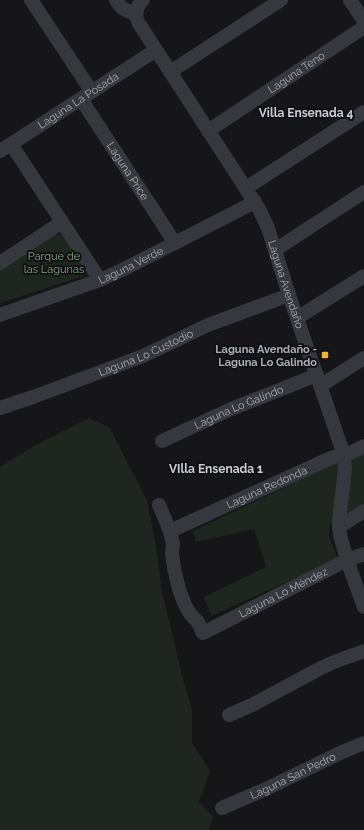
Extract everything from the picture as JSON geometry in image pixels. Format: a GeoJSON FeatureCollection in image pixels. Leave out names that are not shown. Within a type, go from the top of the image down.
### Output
{"type":"FeatureCollection","features":[{"type":"Feature","properties":{"kind":"street","name":"Laguna Price"},"geometry":{"type":"LineString","coordinates":[[31,0],[86,96],[175,243]]}},
{"type":"Feature","properties":{"kind":"street"},"geometry":{"type":"LineString","coordinates":[[116,0],[128,12],[136,13],[137,7],[143,0]]}},
{"type":"Feature","properties":{"kind":"street"},"geometry":{"type":"LineString","coordinates":[[170,72],[281,0]]}},
{"type":"Feature","properties":{"kind":"street"},"geometry":{"type":"LineString","coordinates":[[350,0],[364,21]]}},
{"type":"Feature","properties":{"kind":"street","name":"Laguna Avendaño"},"geometry":{"type":"LineString","coordinates":[[136,13],[138,22],[263,216],[344,455],[345,470],[339,527],[340,535],[347,560],[364,607]]}},
{"type":"Feature","properties":{"kind":"street","name":"Laguna Teno"},"geometry":{"type":"LineString","coordinates":[[208,130],[364,27]]}},
{"type":"Feature","properties":{"kind":"street","name":"Laguna La Posada"},"geometry":{"type":"LineString","coordinates":[[6,147],[156,50]]}},
{"type":"Feature","properties":{"kind":"street"},"geometry":{"type":"LineString","coordinates":[[246,188],[364,112]]}},
{"type":"Feature","properties":{"kind":"street"},"geometry":{"type":"LineString","coordinates":[[6,147],[62,222],[100,280]]}},
{"type":"Feature","properties":{"kind":"street"},"geometry":{"type":"LineString","coordinates":[[275,250],[364,192]]}},
{"type":"Feature","properties":{"kind":"street","name":"Laguna Verde"},"geometry":{"type":"LineString","coordinates":[[0,315],[100,280],[255,202]]}},
{"type":"Feature","properties":{"kind":"street"},"geometry":{"type":"LineString","coordinates":[[0,263],[62,222]]}},
{"type":"Feature","properties":{"kind":"street"},"geometry":{"type":"LineString","coordinates":[[297,318],[364,276]]}},
{"type":"Feature","properties":{"kind":"street","name":"Laguna Lo Custodio"},"geometry":{"type":"LineString","coordinates":[[0,408],[143,356],[208,326],[290,295]]}},
{"type":"Feature","properties":{"kind":"street","name":"Laguna Lo Galindo"},"geometry":{"type":"LineString","coordinates":[[162,441],[230,410],[318,380],[364,358]]}},
{"type":"Feature","properties":{"kind":"street","name":"Laguna Redonda"},"geometry":{"type":"LineString","coordinates":[[170,531],[330,458],[344,455],[364,446]]}},
{"type":"Feature","properties":{"kind":"street"},"geometry":{"type":"LineString","coordinates":[[159,505],[170,531]]}},
{"type":"Feature","properties":{"kind":"street"},"geometry":{"type":"LineString","coordinates":[[339,527],[364,511]]}},
{"type":"Feature","properties":{"kind":"street","name":"Laguna Lo Méndez"},"geometry":{"type":"LineString","coordinates":[[170,531],[173,544],[172,554],[174,568],[179,589],[191,615],[198,622],[203,633],[347,560],[364,554]]}},
{"type":"Feature","properties":{"kind":"street"},"geometry":{"type":"LineString","coordinates":[[228,715],[252,705],[319,669],[364,651]]}},
{"type":"Feature","properties":{"kind":"street","name":"Laguna San Pedro"},"geometry":{"type":"LineString","coordinates":[[222,808],[268,788],[340,753],[364,744]]}},
{"type":"Feature","properties":{"kind":"green space","name":"Parque de las Lagunas"},"geometry":{"type":"Polygon","coordinates":[[[62,234],[87,270],[84,276],[0,303],[0,270],[54,235],[62,234]]]}},
{"type":"Feature","properties":{"kind":"green space"},"geometry":{"type":"Polygon","coordinates":[[[89,418],[109,427],[147,500],[155,541],[162,592],[192,710],[192,743],[210,771],[199,802],[213,817],[209,830],[0,830],[0,467],[32,447],[89,418]]]}},
{"type":"Feature","properties":{"kind":"green space"},"geometry":{"type":"Polygon","coordinates":[[[364,452],[364,503],[330,524],[329,536],[338,559],[211,616],[204,597],[266,567],[254,529],[196,542],[193,531],[323,469],[364,452]]]}},
{"type":"Feature","properties":{"kind":"place","name":"Laguna Avendaño - Laguna Lo Galindo"},"geometry":{"type":"Point","coordinates":[325,355]}},
{"type":"Feature","properties":{"kind":"district","name":"Villa Ensenada 4"},"geometry":{"type":"Point","coordinates":[306,113]}},
{"type":"Feature","properties":{"kind":"district","name":"VIlla Ensenada 1"},"geometry":{"type":"Point","coordinates":[216,469]}}]}
